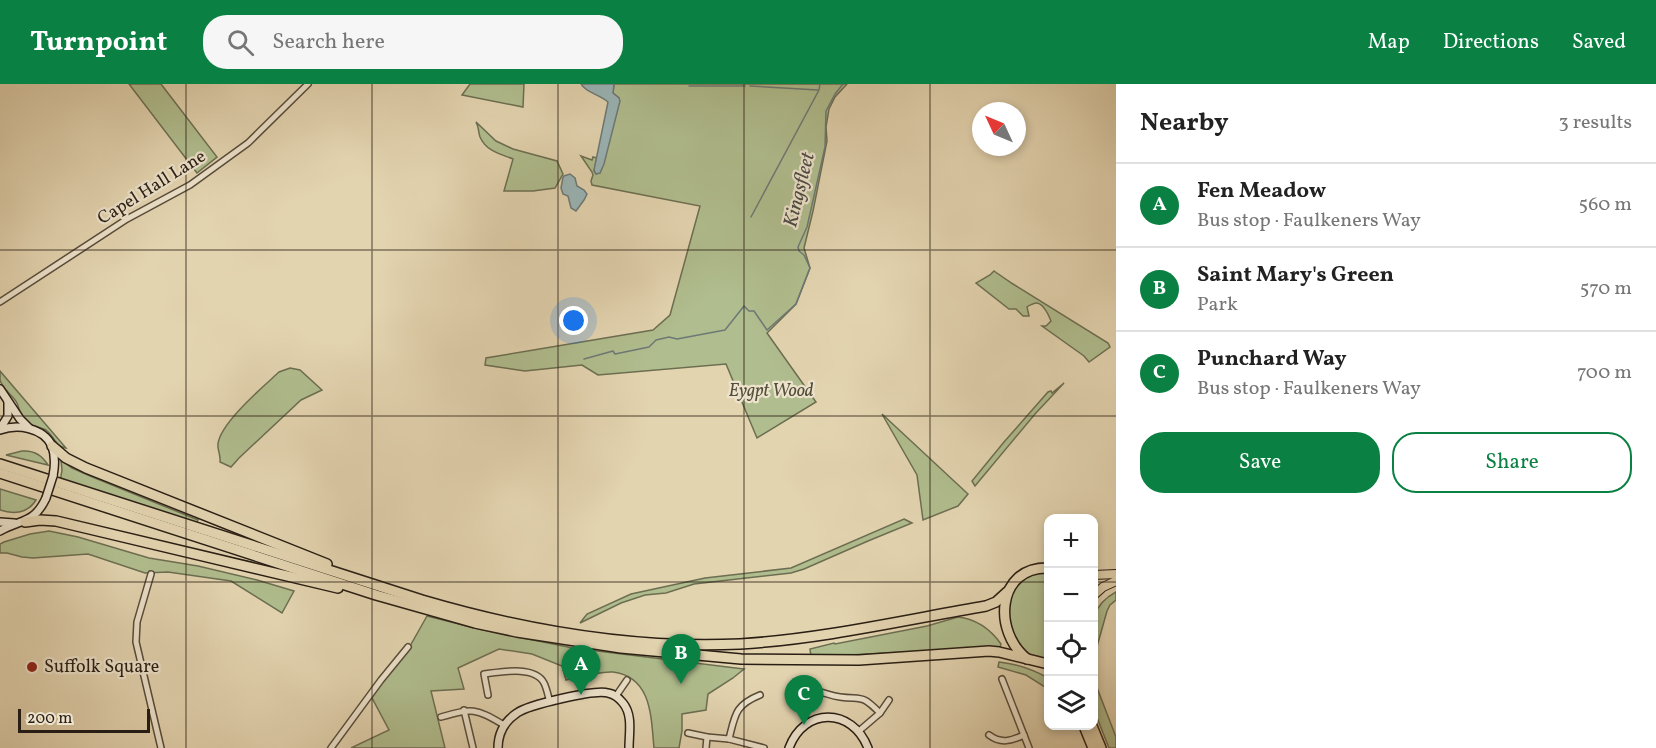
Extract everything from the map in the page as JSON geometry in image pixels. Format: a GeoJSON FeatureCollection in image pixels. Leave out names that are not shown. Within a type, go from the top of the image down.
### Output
{"type":"FeatureCollection","features":[{"type":"Feature","properties":{"kind":"highway"},"geometry":{"type":"LineString","coordinates":[[52,446],[66,458],[86,468],[340,570],[356,579]]}},
{"type":"Feature","properties":{"kind":"highway"},"geometry":{"type":"LineString","coordinates":[[0,464],[356,579],[419,604]]}},
{"type":"Feature","properties":{"kind":"highway"},"geometry":{"type":"LineString","coordinates":[[0,473],[376,595]]}},
{"type":"Feature","properties":{"kind":"highway"},"geometry":{"type":"LineString","coordinates":[[23,523],[56,520],[359,593],[419,604],[475,623],[564,640],[681,655],[741,659],[838,661],[989,651],[1044,663]]}},
{"type":"Feature","properties":{"kind":"highway"},"geometry":{"type":"LineString","coordinates":[[436,609],[564,633],[655,643],[713,645],[788,639],[986,606],[996,602],[1021,575],[1037,568],[1044,568]]}},
{"type":"Feature","properties":{"kind":"highway"},"geometry":{"type":"LineString","coordinates":[[1007,592],[1005,610],[1010,636],[1017,651],[1029,660]]}},
{"type":"Feature","properties":{"kind":"highway"},"geometry":{"type":"LineString","coordinates":[[1086,730],[1093,748]]}},
{"type":"Feature","properties":{"kind":"highway"},"geometry":{"type":"LineString","coordinates":[[1094,730],[1101,748]]}},
{"type":"Feature","properties":{"kind":"main road"},"geometry":{"type":"LineString","coordinates":[[1098,575],[1116,574]]}},
{"type":"Feature","properties":{"kind":"main road"},"geometry":{"type":"LineString","coordinates":[[1098,591],[1116,581]]}},
{"type":"Feature","properties":{"kind":"street","name":"Capel Hall Lane"},"geometry":{"type":"LineString","coordinates":[[0,302],[128,219],[190,185],[248,143],[308,84]]}},
{"type":"Feature","properties":{"kind":"street"},"geometry":{"type":"LineString","coordinates":[[0,389],[28,428]]}},
{"type":"Feature","properties":{"kind":"street"},"geometry":{"type":"LineString","coordinates":[[0,430],[8,416],[7,399]]}},
{"type":"Feature","properties":{"kind":"street"},"geometry":{"type":"LineString","coordinates":[[0,430],[8,427],[28,428],[37,432],[52,446],[55,465],[42,507],[23,523],[0,531]]}},
{"type":"Feature","properties":{"kind":"street"},"geometry":{"type":"LineString","coordinates":[[0,522],[23,523]]}},
{"type":"Feature","properties":{"kind":"street"},"geometry":{"type":"LineString","coordinates":[[151,574],[137,622],[136,642],[161,748]]}},
{"type":"Feature","properties":{"kind":"street"},"geometry":{"type":"LineString","coordinates":[[331,748],[379,682],[408,647]]}},
{"type":"Feature","properties":{"kind":"street"},"geometry":{"type":"LineString","coordinates":[[488,694],[484,674],[505,671],[527,672],[539,677],[543,682],[550,702]]}},
{"type":"Feature","properties":{"kind":"street"},"geometry":{"type":"LineString","coordinates":[[1002,679],[1029,748]]}},
{"type":"Feature","properties":{"kind":"street"},"geometry":{"type":"LineString","coordinates":[[616,696],[627,680]]}},
{"type":"Feature","properties":{"kind":"street"},"geometry":{"type":"LineString","coordinates":[[806,693],[815,691],[860,698],[868,701],[880,713]]}},
{"type":"Feature","properties":{"kind":"street"},"geometry":{"type":"LineString","coordinates":[[498,748],[498,740],[504,725],[526,708],[594,693],[609,693],[623,703],[628,712],[629,748]]}},
{"type":"Feature","properties":{"kind":"street"},"geometry":{"type":"LineString","coordinates":[[729,739],[736,711],[749,699],[760,695]]}},
{"type":"Feature","properties":{"kind":"street"},"geometry":{"type":"LineString","coordinates":[[859,731],[880,713],[889,700]]}},
{"type":"Feature","properties":{"kind":"street"},"geometry":{"type":"LineString","coordinates":[[441,717],[464,710],[478,711],[504,725]]}},
{"type":"Feature","properties":{"kind":"street"},"geometry":{"type":"LineString","coordinates":[[464,710],[473,748]]}},
{"type":"Feature","properties":{"kind":"street"},"geometry":{"type":"LineString","coordinates":[[789,748],[792,738],[808,722],[833,717],[843,720],[859,731],[868,748]]}},
{"type":"Feature","properties":{"kind":"street"},"geometry":{"type":"LineString","coordinates":[[688,733],[729,739],[764,748]]}},
{"type":"Feature","properties":{"kind":"street"},"geometry":{"type":"LineString","coordinates":[[989,735],[996,740],[1011,741],[1024,735]]}},
{"type":"Feature","properties":{"kind":"street"},"geometry":{"type":"LineString","coordinates":[[706,748],[707,737]]}},
{"type":"Feature","properties":{"kind":"green space"},"geometry":{"type":"Polygon","coordinates":[[[129,84],[161,84],[217,157],[197,173],[129,84]]]}},
{"type":"Feature","properties":{"kind":"green space"},"geometry":{"type":"Polygon","coordinates":[[[470,84],[524,84],[523,107],[462,95],[470,84]]]}},
{"type":"Feature","properties":{"kind":"green space","name":"Eygpt Wood"},"geometry":{"type":"Polygon","coordinates":[[[614,84],[847,84],[835,97],[829,109],[826,127],[827,141],[804,248],[810,268],[796,304],[767,333],[816,402],[757,438],[726,364],[598,375],[582,365],[525,371],[485,365],[486,358],[653,330],[670,315],[700,206],[592,185],[592,172],[581,156],[592,160],[593,157],[597,158],[594,171],[596,174],[600,173],[619,98],[613,93],[614,84]]]}},
{"type":"Feature","properties":{"kind":"green space"},"geometry":{"type":"Polygon","coordinates":[[[476,122],[496,141],[513,149],[557,161],[563,174],[555,188],[504,191],[513,159],[486,146],[480,137],[476,122]]]}},
{"type":"Feature","properties":{"kind":"green space"},"geometry":{"type":"Polygon","coordinates":[[[994,271],[1108,343],[1110,347],[1089,362],[1042,326],[1046,326],[1051,321],[1041,305],[1036,303],[1027,307],[1029,316],[1023,316],[1016,309],[1009,309],[976,283],[994,271]]]}},
{"type":"Feature","properties":{"kind":"green space"},"geometry":{"type":"Polygon","coordinates":[[[290,368],[300,370],[322,390],[301,400],[231,467],[220,462],[218,444],[226,426],[244,405],[279,372],[290,368]]]}},
{"type":"Feature","properties":{"kind":"green space"},"geometry":{"type":"Polygon","coordinates":[[[0,371],[66,448],[60,446],[46,430],[23,419],[17,403],[1,383],[0,371]]]}},
{"type":"Feature","properties":{"kind":"green space"},"geometry":{"type":"Polygon","coordinates":[[[1064,383],[975,486],[972,481],[1004,442],[1048,392],[1052,393],[1064,383]]]}},
{"type":"Feature","properties":{"kind":"green space"},"geometry":{"type":"Polygon","coordinates":[[[882,414],[968,494],[958,506],[923,520],[917,475],[882,414]]]}},
{"type":"Feature","properties":{"kind":"green space"},"geometry":{"type":"Polygon","coordinates":[[[22,451],[37,454],[48,465],[6,455],[22,451]]]}},
{"type":"Feature","properties":{"kind":"green space"},"geometry":{"type":"Polygon","coordinates":[[[61,460],[90,476],[198,520],[195,526],[60,482],[61,460]]]}},
{"type":"Feature","properties":{"kind":"green space"},"geometry":{"type":"Polygon","coordinates":[[[0,489],[36,500],[29,508],[20,512],[0,510],[0,489]]]}},
{"type":"Feature","properties":{"kind":"green space"},"geometry":{"type":"Polygon","coordinates":[[[904,519],[912,523],[804,569],[791,573],[694,584],[666,593],[645,595],[621,603],[580,623],[587,614],[631,594],[705,578],[791,568],[904,519]]]}},
{"type":"Feature","properties":{"kind":"green space"},"geometry":{"type":"Polygon","coordinates":[[[49,531],[149,558],[198,566],[294,591],[282,613],[231,581],[168,572],[145,573],[88,554],[33,558],[0,553],[0,544],[4,542],[49,531]]]}},
{"type":"Feature","properties":{"kind":"green space"},"geometry":{"type":"Polygon","coordinates":[[[1044,572],[1044,658],[1032,656],[1023,650],[1013,634],[1008,615],[1008,605],[1013,588],[1022,579],[1044,572]]]}},
{"type":"Feature","properties":{"kind":"green space"},"geometry":{"type":"Polygon","coordinates":[[[1116,592],[1116,600],[1107,611],[1098,643],[1098,608],[1116,592]]]}},
{"type":"Feature","properties":{"kind":"green space"},"geometry":{"type":"Polygon","coordinates":[[[427,616],[573,648],[744,669],[708,694],[706,710],[682,714],[679,748],[654,748],[647,700],[642,690],[626,675],[608,672],[566,680],[562,666],[532,654],[499,649],[458,668],[464,689],[431,691],[445,748],[351,748],[389,730],[371,696],[410,646],[427,616]]]}},
{"type":"Feature","properties":{"kind":"green space"},"geometry":{"type":"Polygon","coordinates":[[[958,617],[971,620],[988,630],[1001,644],[1000,647],[811,657],[810,649],[927,626],[958,617]]]}},
{"type":"Feature","properties":{"kind":"green space"},"geometry":{"type":"Polygon","coordinates":[[[999,662],[1025,667],[1044,676],[1044,686],[1026,675],[998,667],[999,662]]]}},
{"type":"Feature","properties":{"kind":"green space"},"geometry":{"type":"Polygon","coordinates":[[[1098,690],[1116,737],[1116,748],[1109,748],[1098,720],[1098,690]]]}},
{"type":"Feature","properties":{"kind":"water"},"geometry":{"type":"Polygon","coordinates":[[[581,84],[614,84],[613,93],[620,101],[604,164],[600,173],[596,174],[594,170],[608,102],[581,84]]]}},
{"type":"Feature","properties":{"kind":"water"},"geometry":{"type":"Polygon","coordinates":[[[570,174],[575,178],[577,186],[587,194],[576,211],[571,208],[568,196],[563,194],[561,188],[563,177],[570,174]]]}},
{"type":"Feature","properties":{"kind":"waterway"},"geometry":{"type":"LineString","coordinates":[[751,217],[819,90],[820,84]]}},
{"type":"Feature","properties":{"kind":"waterway","name":"Kingsfleet"},"geometry":{"type":"LineString","coordinates":[[584,359],[613,351],[615,354],[649,347],[656,340],[669,337],[677,339],[725,330],[744,306],[749,311],[754,311],[767,330],[796,304],[810,268],[798,247],[807,227],[825,147],[826,111],[843,84]]}},
{"type":"Feature","properties":{"kind":"waterway"},"geometry":{"type":"LineString","coordinates":[[689,86],[745,86]]}},
{"type":"Feature","properties":{"kind":"waterway"},"geometry":{"type":"LineString","coordinates":[[750,86],[818,90]]}},
{"type":"Feature","properties":{"kind":"place","name":"Suffolk Square"},"geometry":{"type":"Point","coordinates":[32,667]}},
{"type":"Feature","properties":{"kind":"place","name":"Saint Mary's Green"},"geometry":{"type":"Point","coordinates":[681,684]}},
{"type":"Feature","properties":{"kind":"place","name":"Fen Meadow"},"geometry":{"type":"Point","coordinates":[581,695]}},
{"type":"Feature","properties":{"kind":"place","name":"Punchard Way"},"geometry":{"type":"Point","coordinates":[804,725]}}]}
